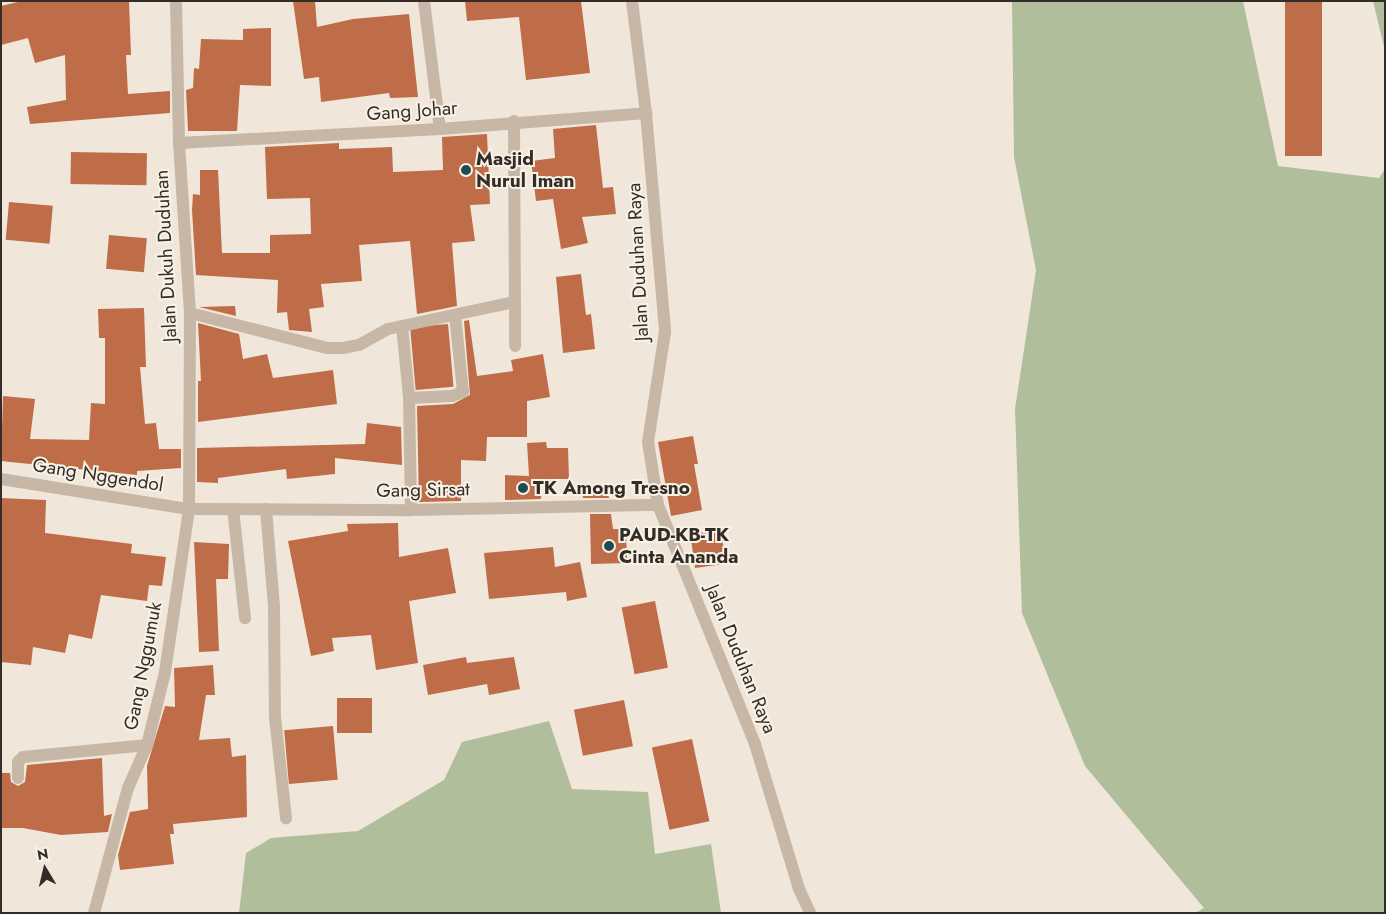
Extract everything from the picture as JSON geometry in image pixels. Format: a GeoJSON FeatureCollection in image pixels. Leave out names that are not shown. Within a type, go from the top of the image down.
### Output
{"type":"FeatureCollection","features":[{"type":"Feature","properties":{"kind":"street","name":"Jalan Dukuh Duduhan"},"geometry":{"type":"LineString","coordinates":[[176,1],[179,143],[190,313],[189,509]]}},
{"type":"Feature","properties":{"kind":"street"},"geometry":{"type":"LineString","coordinates":[[424,1],[440,129]]}},
{"type":"Feature","properties":{"kind":"street","name":"Jalan Duduhan Raya"},"geometry":{"type":"LineString","coordinates":[[632,1],[646,113],[664,332],[648,442],[658,505],[755,744],[799,889],[810,913]]}},
{"type":"Feature","properties":{"kind":"street","name":"Gang Johar"},"geometry":{"type":"LineString","coordinates":[[179,143],[440,129],[514,121],[646,113]]}},
{"type":"Feature","properties":{"kind":"street"},"geometry":{"type":"LineString","coordinates":[[514,121],[515,346]]}},
{"type":"Feature","properties":{"kind":"street"},"geometry":{"type":"LineString","coordinates":[[190,313],[327,348],[359,345],[388,329],[514,302]]}},
{"type":"Feature","properties":{"kind":"street"},"geometry":{"type":"LineString","coordinates":[[409,398],[452,396],[463,392],[455,315]]}},
{"type":"Feature","properties":{"kind":"street"},"geometry":{"type":"LineString","coordinates":[[402,326],[409,398],[412,510]]}},
{"type":"Feature","properties":{"kind":"street","name":"Gang Nggendol"},"geometry":{"type":"LineString","coordinates":[[1,478],[189,509]]}},
{"type":"Feature","properties":{"kind":"street","name":"Gang Sirsat"},"geometry":{"type":"LineString","coordinates":[[189,509],[412,510],[658,505]]}},
{"type":"Feature","properties":{"kind":"street","name":"Gang Nggumuk"},"geometry":{"type":"LineString","coordinates":[[94,913],[128,788],[147,745],[165,672],[189,509]]}},
{"type":"Feature","properties":{"kind":"street"},"geometry":{"type":"LineString","coordinates":[[233,509],[245,618]]}},
{"type":"Feature","properties":{"kind":"street"},"geometry":{"type":"LineString","coordinates":[[266,509],[274,607],[275,717],[286,818]]}},
{"type":"Feature","properties":{"kind":"street"},"geometry":{"type":"LineString","coordinates":[[18,778],[18,762],[23,757],[147,745]]}},
{"type":"Feature","properties":{"kind":"green space"},"geometry":{"type":"Polygon","coordinates":[[[1012,1],[1243,1],[1278,166],[1379,178],[1385,169],[1385,913],[1195,913],[1204,908],[1085,766],[1022,613],[1015,409],[1036,270],[1014,157],[1012,1]]]}},
{"type":"Feature","properties":{"kind":"green space"},"geometry":{"type":"Polygon","coordinates":[[[1373,1],[1385,1],[1385,51],[1373,1]]]}},
{"type":"Feature","properties":{"kind":"green space"},"geometry":{"type":"Polygon","coordinates":[[[549,721],[572,789],[648,792],[655,854],[711,844],[721,913],[239,913],[246,853],[271,838],[358,831],[444,780],[462,742],[549,721]]]}},
{"type":"Feature","properties":{"kind":"building"},"geometry":{"type":"Polygon","coordinates":[[[22,1],[129,1],[131,55],[126,55],[128,94],[170,91],[170,113],[30,124],[27,107],[66,100],[65,55],[35,63],[28,38],[1,45],[1,6],[22,1]]]}},
{"type":"Feature","properties":{"kind":"building"},"geometry":{"type":"Polygon","coordinates":[[[293,1],[315,1],[317,27],[353,19],[409,14],[418,97],[390,98],[389,93],[321,102],[319,77],[304,79],[293,1]]]}},
{"type":"Feature","properties":{"kind":"building"},"geometry":{"type":"Polygon","coordinates":[[[465,1],[581,1],[590,73],[526,80],[519,17],[467,21],[465,1]]]}},
{"type":"Feature","properties":{"kind":"building"},"geometry":{"type":"Polygon","coordinates":[[[1285,1],[1322,1],[1322,156],[1285,156],[1285,1]]]}},
{"type":"Feature","properties":{"kind":"building"},"geometry":{"type":"Polygon","coordinates":[[[271,28],[271,86],[240,85],[237,131],[188,131],[186,90],[193,88],[194,68],[199,69],[201,39],[243,40],[243,29],[271,28]]]}},
{"type":"Feature","properties":{"kind":"building"},"geometry":{"type":"Polygon","coordinates":[[[596,125],[603,188],[613,187],[616,214],[582,217],[588,243],[561,249],[553,199],[536,201],[531,161],[555,158],[553,129],[596,125]]]}},
{"type":"Feature","properties":{"kind":"building"},"geometry":{"type":"Polygon","coordinates":[[[487,134],[490,204],[470,205],[475,241],[452,243],[457,306],[417,314],[410,241],[359,245],[362,281],[321,284],[324,307],[309,309],[312,332],[289,330],[287,312],[277,313],[278,280],[196,275],[192,210],[193,194],[200,195],[200,170],[218,170],[222,253],[270,253],[270,235],[311,234],[310,198],[267,199],[265,147],[339,143],[339,149],[392,147],[393,172],[443,170],[442,137],[487,134]]]}},
{"type":"Feature","properties":{"kind":"building"},"geometry":{"type":"Polygon","coordinates":[[[71,152],[147,153],[146,185],[70,184],[71,152]]]}},
{"type":"Feature","properties":{"kind":"building"},"geometry":{"type":"Polygon","coordinates":[[[9,202],[53,206],[50,244],[6,240],[9,202]]]}},
{"type":"Feature","properties":{"kind":"building"},"geometry":{"type":"Polygon","coordinates":[[[109,235],[147,238],[144,272],[106,269],[109,235]]]}},
{"type":"Feature","properties":{"kind":"building"},"geometry":{"type":"Polygon","coordinates":[[[581,274],[586,315],[591,314],[595,349],[563,353],[556,277],[581,274]]]}},
{"type":"Feature","properties":{"kind":"building"},"geometry":{"type":"Polygon","coordinates":[[[235,306],[236,316],[199,307],[235,306]]]}},
{"type":"Feature","properties":{"kind":"building"},"geometry":{"type":"Polygon","coordinates":[[[144,308],[146,367],[140,367],[145,424],[156,423],[159,449],[181,449],[181,468],[137,471],[137,475],[1,461],[3,396],[35,399],[30,439],[89,440],[91,403],[105,404],[105,338],[99,338],[98,309],[144,308]]]}},
{"type":"Feature","properties":{"kind":"building"},"geometry":{"type":"Polygon","coordinates":[[[469,320],[477,376],[513,371],[511,360],[543,354],[550,397],[527,401],[527,437],[487,437],[486,461],[461,460],[461,501],[419,502],[417,406],[453,404],[470,395],[464,321],[469,320]]]}},
{"type":"Feature","properties":{"kind":"building"},"geometry":{"type":"Polygon","coordinates":[[[198,323],[239,334],[243,359],[267,354],[273,378],[333,370],[337,404],[198,422],[198,381],[201,381],[198,323]]]}},
{"type":"Feature","properties":{"kind":"building"},"geometry":{"type":"Polygon","coordinates":[[[448,324],[453,387],[416,390],[410,327],[448,324]]]}},
{"type":"Feature","properties":{"kind":"building"},"geometry":{"type":"Polygon","coordinates":[[[367,423],[401,427],[402,465],[335,458],[335,474],[287,479],[286,469],[218,478],[218,483],[197,482],[197,448],[365,444],[367,423]]]}},
{"type":"Feature","properties":{"kind":"building"},"geometry":{"type":"Polygon","coordinates":[[[693,436],[698,464],[694,464],[702,510],[671,516],[658,442],[693,436]]]}},
{"type":"Feature","properties":{"kind":"building"},"geometry":{"type":"Polygon","coordinates":[[[546,442],[547,448],[568,448],[569,479],[542,479],[541,499],[505,500],[505,475],[529,476],[527,443],[546,442]]]}},
{"type":"Feature","properties":{"kind":"building"},"geometry":{"type":"Polygon","coordinates":[[[607,484],[609,498],[583,498],[582,487],[607,484]]]}},
{"type":"Feature","properties":{"kind":"building"},"geometry":{"type":"Polygon","coordinates":[[[1,498],[46,500],[45,533],[132,544],[131,553],[166,557],[162,586],[149,585],[147,601],[101,595],[92,639],[69,634],[65,653],[33,647],[31,665],[1,662],[1,498]]]}},
{"type":"Feature","properties":{"kind":"building","name":"PAUD-KB-TK Cinta Ananda"},"geometry":{"type":"Polygon","coordinates":[[[590,514],[611,514],[613,529],[626,529],[627,563],[591,564],[590,514]]]}},
{"type":"Feature","properties":{"kind":"building"},"geometry":{"type":"Polygon","coordinates":[[[398,523],[399,557],[448,548],[456,593],[409,601],[418,663],[376,670],[371,635],[332,638],[334,651],[311,656],[288,541],[348,531],[347,524],[398,523]]]}},
{"type":"Feature","properties":{"kind":"building"},"geometry":{"type":"Polygon","coordinates":[[[721,530],[726,564],[695,568],[690,534],[721,530]]]}},
{"type":"Feature","properties":{"kind":"building"},"geometry":{"type":"Polygon","coordinates":[[[194,542],[229,544],[228,579],[216,579],[219,651],[199,652],[194,542]]]}},
{"type":"Feature","properties":{"kind":"building"},"geometry":{"type":"Polygon","coordinates":[[[553,547],[555,567],[580,562],[587,597],[567,601],[566,592],[489,599],[484,553],[553,547]]]}},
{"type":"Feature","properties":{"kind":"building"},"geometry":{"type":"Polygon","coordinates":[[[655,601],[668,668],[635,674],[622,607],[655,601]]]}},
{"type":"Feature","properties":{"kind":"building"},"geometry":{"type":"Polygon","coordinates":[[[466,657],[467,663],[514,657],[520,689],[489,695],[487,684],[428,695],[423,665],[466,657]]]}},
{"type":"Feature","properties":{"kind":"building"},"geometry":{"type":"Polygon","coordinates":[[[213,665],[215,695],[206,695],[199,740],[230,738],[232,757],[246,755],[247,817],[173,824],[174,834],[170,834],[174,864],[120,870],[118,855],[130,812],[148,809],[147,766],[165,706],[175,707],[174,668],[213,665]]]}},
{"type":"Feature","properties":{"kind":"building"},"geometry":{"type":"Polygon","coordinates":[[[337,698],[372,698],[372,733],[337,733],[337,698]]]}},
{"type":"Feature","properties":{"kind":"building"},"geometry":{"type":"Polygon","coordinates":[[[624,700],[633,746],[583,756],[574,710],[624,700]]]}},
{"type":"Feature","properties":{"kind":"building"},"geometry":{"type":"Polygon","coordinates":[[[333,726],[338,780],[289,784],[284,730],[333,726]]]}},
{"type":"Feature","properties":{"kind":"building"},"geometry":{"type":"Polygon","coordinates":[[[692,739],[709,821],[669,830],[652,748],[692,739]]]}},
{"type":"Feature","properties":{"kind":"building"},"geometry":{"type":"Polygon","coordinates":[[[102,758],[104,816],[112,814],[108,832],[61,835],[23,828],[1,828],[1,773],[10,773],[11,782],[18,786],[25,782],[27,765],[102,758]]]}},
{"type":"Feature","properties":{"kind":"place","name":"Masjid Nurul Iman"},"geometry":{"type":"Point","coordinates":[466,170]}},
{"type":"Feature","properties":{"kind":"place","name":"TK Among Tresno"},"geometry":{"type":"Point","coordinates":[523,488]}},
{"type":"Feature","properties":{"kind":"place","name":"PAUD-KB-TK Cinta Ananda"},"geometry":{"type":"Point","coordinates":[609,546]}}]}
